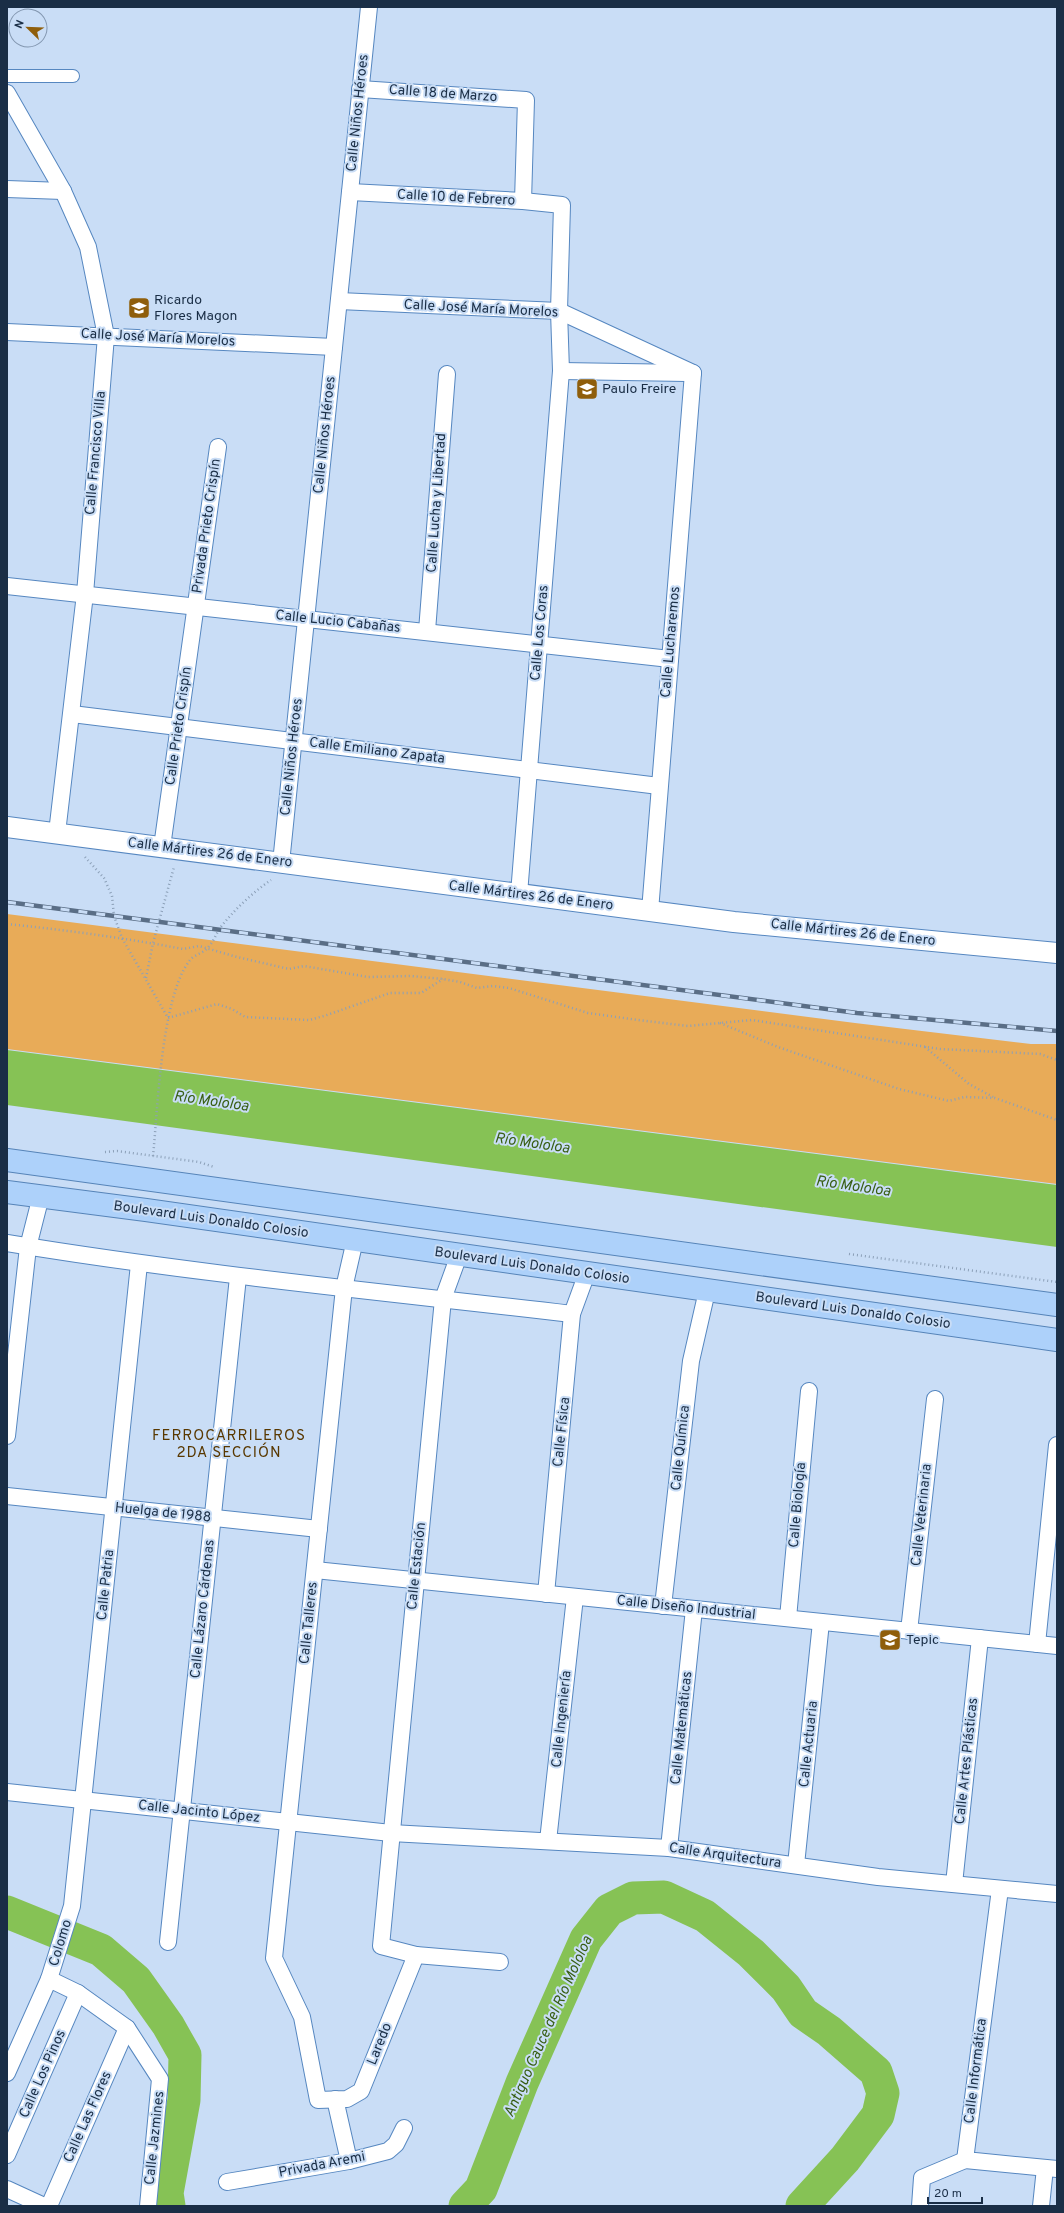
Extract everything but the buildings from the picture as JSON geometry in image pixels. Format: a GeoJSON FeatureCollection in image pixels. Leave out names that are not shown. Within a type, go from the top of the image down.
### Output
{"type":"FeatureCollection","features":[{"type":"Feature","properties":{"kind":"main road"},"geometry":{"type":"LineString","coordinates":[[7,1160],[1057,1305]]}},
{"type":"Feature","properties":{"kind":"main road"},"geometry":{"type":"LineString","coordinates":[[194,1217],[199,1186]]}},
{"type":"Feature","properties":{"kind":"main road","name":"Boulevard Luis Donaldo Colosio"},"geometry":{"type":"LineString","coordinates":[[7,1192],[194,1217],[1057,1340]]}},
{"type":"Feature","properties":{"kind":"street","name":"Calle Niños Héroes"},"geometry":{"type":"LineString","coordinates":[[281,863],[369,7]]}},
{"type":"Feature","properties":{"kind":"street"},"geometry":{"type":"LineString","coordinates":[[7,76],[73,76]]}},
{"type":"Feature","properties":{"kind":"street","name":"Calle 18 de Marzo"},"geometry":{"type":"LineString","coordinates":[[360,89],[526,100],[523,201]]}},
{"type":"Feature","properties":{"kind":"street","name":"Calle Francisco Villa"},"geometry":{"type":"LineString","coordinates":[[7,93],[63,191],[88,246],[106,336],[85,594],[58,833]]}},
{"type":"Feature","properties":{"kind":"street"},"geometry":{"type":"LineString","coordinates":[[7,189],[63,191]]}},
{"type":"Feature","properties":{"kind":"street","name":"Calle 10 de Febrero"},"geometry":{"type":"LineString","coordinates":[[350,192],[523,201],[562,205],[559,311]]}},
{"type":"Feature","properties":{"kind":"street","name":"Calle José María Morelos"},"geometry":{"type":"LineString","coordinates":[[339,301],[559,311],[693,373]]}},
{"type":"Feature","properties":{"kind":"street"},"geometry":{"type":"LineString","coordinates":[[559,311],[561,371],[693,373]]}},
{"type":"Feature","properties":{"kind":"street","name":"Calle José María Morelos"},"geometry":{"type":"LineString","coordinates":[[7,332],[334,347]]}},
{"type":"Feature","properties":{"kind":"street","name":"Calle Los Coras"},"geometry":{"type":"LineString","coordinates":[[519,894],[561,371]]}},
{"type":"Feature","properties":{"kind":"street","name":"Calle Lucharemos"},"geometry":{"type":"LineString","coordinates":[[650,911],[693,373]]}},
{"type":"Feature","properties":{"kind":"street","name":"Calle Lucha y Libertad"},"geometry":{"type":"LineString","coordinates":[[427,632],[447,374]]}},
{"type":"Feature","properties":{"kind":"street","name":"Privada Prieto Crispín"},"geometry":{"type":"LineString","coordinates":[[196,606],[218,447]]}},
{"type":"Feature","properties":{"kind":"street","name":"Calle Lucio Cabañas"},"geometry":{"type":"LineString","coordinates":[[7,586],[670,658]]}},
{"type":"Feature","properties":{"kind":"street","name":"Calle Prieto Crispín"},"geometry":{"type":"LineString","coordinates":[[162,847],[196,606]]}},
{"type":"Feature","properties":{"kind":"street","name":"Calle Emiliano Zapata"},"geometry":{"type":"LineString","coordinates":[[72,714],[659,786]]}},
{"type":"Feature","properties":{"kind":"street","name":"Calle Mártires 26 de Enero"},"geometry":{"type":"LineString","coordinates":[[7,827],[734,922],[1057,953]]}},
{"type":"Feature","properties":{"kind":"street"},"geometry":{"type":"LineString","coordinates":[[7,1436],[28,1247],[41,1196]]}},
{"type":"Feature","properties":{"kind":"street","name":"Calle Talleres"},"geometry":{"type":"LineString","coordinates":[[274,1958],[344,1288],[356,1240]]}},
{"type":"Feature","properties":{"kind":"street"},"geometry":{"type":"LineString","coordinates":[[7,1243],[139,1264],[238,1277],[572,1314]]}},
{"type":"Feature","properties":{"kind":"street","name":"Calle Estación"},"geometry":{"type":"LineString","coordinates":[[391,1833],[443,1299],[459,1255]]}},
{"type":"Feature","properties":{"kind":"street","name":"Calle Patria"},"geometry":{"type":"LineString","coordinates":[[72,1906],[139,1264]]}},
{"type":"Feature","properties":{"kind":"street","name":"Calle Física"},"geometry":{"type":"LineString","coordinates":[[546,1594],[572,1314],[588,1274]]}},
{"type":"Feature","properties":{"kind":"street","name":"Calle Lázaro Cárdenas"},"geometry":{"type":"LineString","coordinates":[[168,1942],[238,1277]]}},
{"type":"Feature","properties":{"kind":"street","name":"Calle Química"},"geometry":{"type":"LineString","coordinates":[[663,1606],[691,1361],[707,1291]]}},
{"type":"Feature","properties":{"kind":"street","name":"Calle Biología"},"geometry":{"type":"LineString","coordinates":[[788,1618],[809,1391]]}},
{"type":"Feature","properties":{"kind":"street","name":"Calle Veterinaria"},"geometry":{"type":"LineString","coordinates":[[909,1631],[935,1399]]}},
{"type":"Feature","properties":{"kind":"street"},"geometry":{"type":"LineString","coordinates":[[1037,1644],[1057,1445]]}},
{"type":"Feature","properties":{"kind":"street","name":"Huelga de 1988"},"geometry":{"type":"LineString","coordinates":[[7,1496],[319,1529]]}},
{"type":"Feature","properties":{"kind":"street","name":"Calle Diseño Industrial"},"geometry":{"type":"LineString","coordinates":[[315,1570],[1057,1646]]}},
{"type":"Feature","properties":{"kind":"street","name":"Calle Ingeniería"},"geometry":{"type":"LineString","coordinates":[[548,1841],[575,1597]]}},
{"type":"Feature","properties":{"kind":"street","name":"Calle Matemáticas"},"geometry":{"type":"LineString","coordinates":[[669,1848],[694,1609]]}},
{"type":"Feature","properties":{"kind":"street","name":"Calle Actuaria"},"geometry":{"type":"LineString","coordinates":[[796,1866],[821,1622]]}},
{"type":"Feature","properties":{"kind":"street","name":"Calle Artes Plásticas"},"geometry":{"type":"LineString","coordinates":[[954,1884],[980,1638]]}},
{"type":"Feature","properties":{"kind":"street","name":"Calle Jacinto López"},"geometry":{"type":"LineString","coordinates":[[7,1792],[391,1833]]}},
{"type":"Feature","properties":{"kind":"street"},"geometry":{"type":"LineString","coordinates":[[391,1833],[381,1946],[416,1955],[500,1962]]}},
{"type":"Feature","properties":{"kind":"street","name":"Calle Arquitectura"},"geometry":{"type":"LineString","coordinates":[[391,1833],[669,1848],[878,1877],[1057,1894]]}},
{"type":"Feature","properties":{"kind":"street","name":"Calle Informática"},"geometry":{"type":"LineString","coordinates":[[964,2160],[1000,1889]]}},
{"type":"Feature","properties":{"kind":"street","name":"Colomo"},"geometry":{"type":"LineString","coordinates":[[7,2073],[51,1974],[72,1906]]}},
{"type":"Feature","properties":{"kind":"street","name":"Laredo"},"geometry":{"type":"LineString","coordinates":[[274,1958],[302,2017],[318,2100],[335,2100],[347,2099],[361,2091],[416,1955]]}},
{"type":"Feature","properties":{"kind":"street","name":"Calle Jazmines"},"geometry":{"type":"LineString","coordinates":[[51,1974],[127,2028],[160,2079],[148,2206]]}},
{"type":"Feature","properties":{"kind":"street","name":"Calle Los Pinos"},"geometry":{"type":"LineString","coordinates":[[7,2155],[78,1993]]}},
{"type":"Feature","properties":{"kind":"street","name":"Calle Las Flores"},"geometry":{"type":"LineString","coordinates":[[49,2206],[127,2028]]}},
{"type":"Feature","properties":{"kind":"street"},"geometry":{"type":"LineString","coordinates":[[335,2100],[349,2161]]}},
{"type":"Feature","properties":{"kind":"street","name":"Privada Aremi"},"geometry":{"type":"LineString","coordinates":[[227,2182],[349,2161],[388,2151],[396,2144],[404,2128]]}},
{"type":"Feature","properties":{"kind":"street"},"geometry":{"type":"LineString","coordinates":[[920,2206],[922,2178],[964,2160],[1051,2168],[1041,2206]]}},
{"type":"Feature","properties":{"kind":"street"},"geometry":{"type":"LineString","coordinates":[[7,2189],[44,2206]]}},
{"type":"Feature","properties":{"kind":"path"},"geometry":{"type":"LineString","coordinates":[[58,833],[90,862],[104,878],[112,896],[114,916],[122,938],[168,1018]]}},
{"type":"Feature","properties":{"kind":"path"},"geometry":{"type":"LineString","coordinates":[[146,979],[153,943],[174,867],[162,847]]}},
{"type":"Feature","properties":{"kind":"path"},"geometry":{"type":"LineString","coordinates":[[153,1156],[168,1018],[177,986],[190,960],[209,948],[219,929],[260,888],[272,880],[281,863]]}},
{"type":"Feature","properties":{"kind":"path"},"geometry":{"type":"LineString","coordinates":[[7,924],[42,929],[73,930],[183,949],[199,946],[237,957],[289,969],[304,966],[368,977],[411,976],[460,982],[476,988],[492,986],[509,988],[588,1013],[688,1026],[752,1020],[782,1023],[819,1031],[958,1051],[1023,1052],[1040,1054],[1057,1060]]}},
{"type":"Feature","properties":{"kind":"path"},"geometry":{"type":"LineString","coordinates":[[168,1018],[217,1004],[232,1009],[245,1017],[309,1020],[335,1013],[390,993],[421,992],[443,979]]}},
{"type":"Feature","properties":{"kind":"path"},"geometry":{"type":"LineString","coordinates":[[720,1023],[778,1047],[931,1098],[949,1101],[964,1097],[995,1098]]}},
{"type":"Feature","properties":{"kind":"path"},"geometry":{"type":"LineString","coordinates":[[924,1046],[969,1084],[995,1098],[1057,1120]]}},
{"type":"Feature","properties":{"kind":"shaded area"},"geometry":{"type":"Polygon","coordinates":[[[7,914],[855,1023],[1031,1044],[1057,1044],[1057,1184],[7,1049],[7,914]]]}},
{"type":"Feature","properties":{"kind":"water","name":"Río Mololoa"},"geometry":{"type":"Polygon","coordinates":[[[7,1050],[1057,1185],[1057,1247],[7,1105],[7,1050]]]}},
{"type":"Feature","properties":{"kind":"waterway","name":"Antiguo Cauce del Río Mololoa"},"geometry":{"type":"LineString","coordinates":[[465,2206],[481,2189],[522,2083],[586,1939],[609,1910],[633,1898],[664,1897],[705,1916],[751,1953],[786,1988],[803,2013],[829,2031],[876,2072],[883,2093],[878,2115],[845,2159],[802,2206]]}},
{"type":"Feature","properties":{"kind":"waterway","name":"Antiguo Cauce del Río Mololoa"},"geometry":{"type":"LineString","coordinates":[[7,1912],[101,1950],[136,1980],[168,2025],[185,2055],[184,2100],[167,2193],[169,2206]]}},
{"type":"Feature","properties":{"kind":"railway"},"geometry":{"type":"LineString","coordinates":[[7,902],[857,1013],[1057,1031]]}},
{"type":"Feature","properties":{"kind":"place","name":"Ricardo Flores Magon"},"geometry":{"type":"Point","coordinates":[139,308]}},
{"type":"Feature","properties":{"kind":"place","name":"Paulo Freire"},"geometry":{"type":"Point","coordinates":[587,389]}},
{"type":"Feature","properties":{"kind":"place","name":"Tepic"},"geometry":{"type":"Point","coordinates":[890,1640]}},
{"type":"Feature","properties":{"kind":"district","name":"FERROCARRILEROS 2DA SECCIÓN"},"geometry":{"type":"Point","coordinates":[229,1444]}}]}
